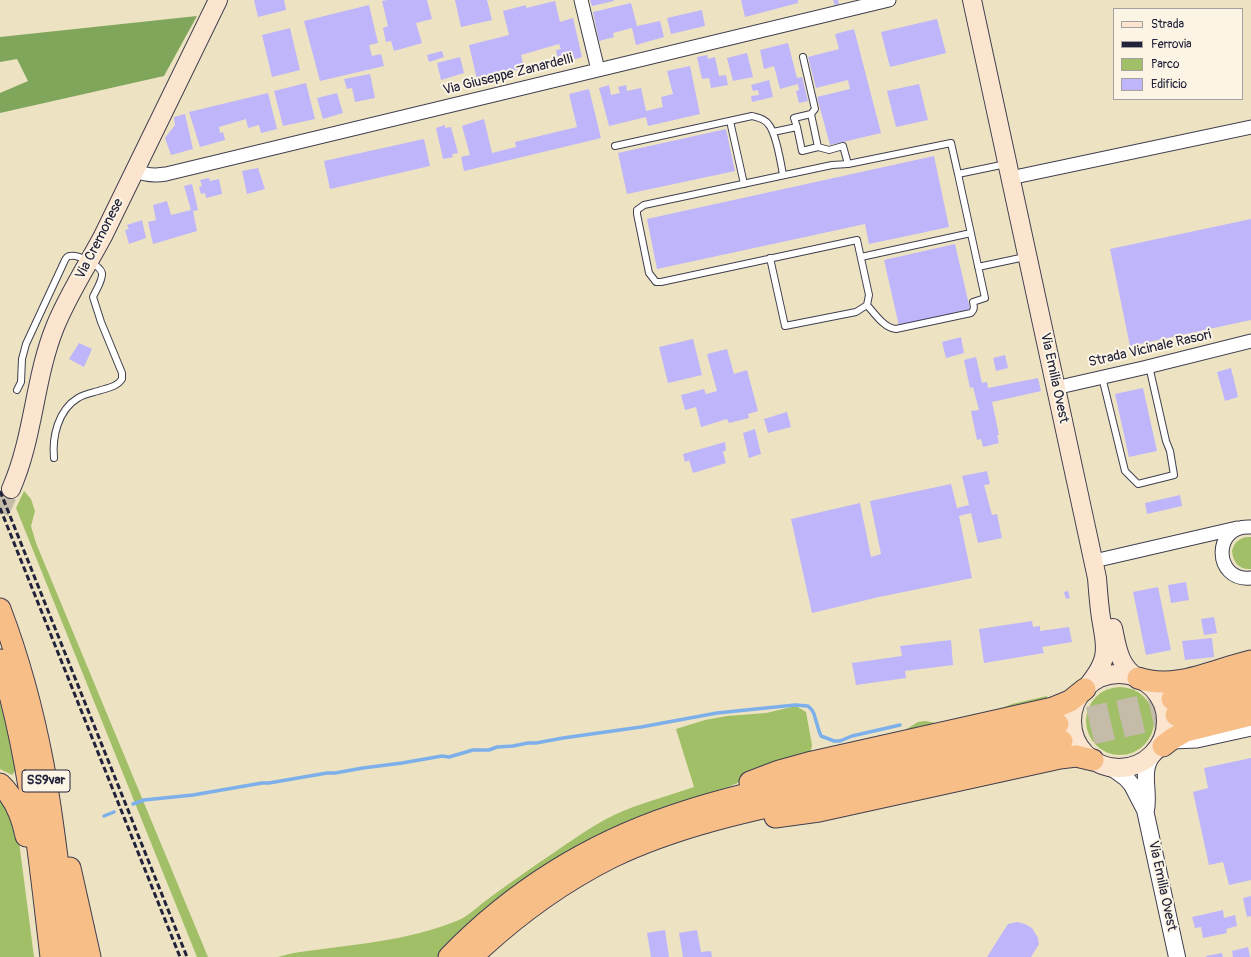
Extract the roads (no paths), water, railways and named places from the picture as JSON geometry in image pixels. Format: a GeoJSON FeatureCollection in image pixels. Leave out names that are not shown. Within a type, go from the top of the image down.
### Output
{"type":"FeatureCollection","features":[{"type":"Feature","properties":{"kind":"highway","name":"SS9var"},"geometry":{"type":"LineString","coordinates":[[0,609],[26,688],[43,763],[69,957]]}},
{"type":"Feature","properties":{"kind":"highway","name":"SS9var"},"geometry":{"type":"LineString","coordinates":[[0,660],[17,722],[29,784],[51,957]]}},
{"type":"Feature","properties":{"kind":"highway"},"geometry":{"type":"LineString","coordinates":[[1138,678],[1156,682],[1175,681],[1251,661]]}},
{"type":"Feature","properties":{"kind":"highway"},"geometry":{"type":"LineString","coordinates":[[1251,681],[1174,707],[1251,698]]}},
{"type":"Feature","properties":{"kind":"highway"},"geometry":{"type":"LineString","coordinates":[[449,957],[488,919],[517,896],[547,875],[597,846],[634,822],[722,793],[779,771],[808,763],[1047,710],[1070,701],[1085,689]]}},
{"type":"Feature","properties":{"kind":"highway"},"geometry":{"type":"LineString","coordinates":[[1158,750],[1175,736],[1190,729],[1251,715]]}},
{"type":"Feature","properties":{"kind":"highway"},"geometry":{"type":"LineString","coordinates":[[472,957],[500,931],[548,894],[581,874],[636,847],[705,823],[1060,732],[800,782],[680,813],[641,827],[597,846]]}},
{"type":"Feature","properties":{"kind":"highway"},"geometry":{"type":"LineString","coordinates":[[581,874],[604,864],[675,839],[724,825],[819,811],[1060,758],[1076,756],[1100,763]]}},
{"type":"Feature","properties":{"kind":"highway"},"geometry":{"type":"LineString","coordinates":[[43,763],[59,817],[90,957]]}},
{"type":"Feature","properties":{"kind":"highway"},"geometry":{"type":"LineString","coordinates":[[0,784],[9,793],[16,804],[26,832],[44,957]]}},
{"type":"Feature","properties":{"kind":"main road","name":"Via Cremonese"},"geometry":{"type":"LineString","coordinates":[[11,489],[25,452],[45,356],[65,305],[90,261],[218,0]]}},
{"type":"Feature","properties":{"kind":"main road","name":"Via Emilia Ovest"},"geometry":{"type":"LineString","coordinates":[[972,0],[1095,569],[1105,643],[1105,655],[1100,670],[1080,695],[1074,708],[1072,723],[1078,744],[1087,755],[1100,763],[1114,768],[1129,767],[1142,762],[1158,750],[1165,734],[1165,711],[1156,691],[1127,669],[1120,658],[1109,614],[1095,569]]}},
{"type":"Feature","properties":{"kind":"main road","name":"Via Emilia Ovest"},"geometry":{"type":"LineString","coordinates":[[1085,689],[1096,680],[1110,675],[1124,674],[1138,678]]}},
{"type":"Feature","properties":{"kind":"street"},"geometry":{"type":"LineString","coordinates":[[581,0],[598,70]]}},
{"type":"Feature","properties":{"kind":"street","name":"Via Giuseppe Zanardelli"},"geometry":{"type":"LineString","coordinates":[[134,171],[154,176],[166,174],[889,0]]}},
{"type":"Feature","properties":{"kind":"street"},"geometry":{"type":"LineString","coordinates":[[1009,171],[1251,127]]}},
{"type":"Feature","properties":{"kind":"street","name":"Strada Vicinale Rasori"},"geometry":{"type":"LineString","coordinates":[[1056,388],[1251,341]]}},
{"type":"Feature","properties":{"kind":"street"},"geometry":{"type":"LineString","coordinates":[[1095,569],[1128,553],[1245,526],[1251,527]]}},
{"type":"Feature","properties":{"kind":"street"},"geometry":{"type":"LineString","coordinates":[[1237,528],[1230,533],[1225,540],[1222,548],[1222,557],[1230,572],[1237,577],[1246,579],[1251,578]]}},
{"type":"Feature","properties":{"kind":"street"},"geometry":{"type":"LineString","coordinates":[[1195,538],[1207,542],[1222,557]]}},
{"type":"Feature","properties":{"kind":"street"},"geometry":{"type":"LineString","coordinates":[[1158,750],[1171,742],[1197,741],[1251,729]]}},
{"type":"Feature","properties":{"kind":"street","name":"Via Emilia Ovest"},"geometry":{"type":"LineString","coordinates":[[1147,815],[1148,797],[1146,768],[1148,762],[1158,750]]}},
{"type":"Feature","properties":{"kind":"street","name":"Via Emilia Ovest"},"geometry":{"type":"LineString","coordinates":[[1100,763],[1120,773],[1129,782],[1134,788],[1147,815],[1177,957]]}},
{"type":"Feature","properties":{"kind":"lane"},"geometry":{"type":"LineString","coordinates":[[803,57],[815,109],[811,114],[794,118],[802,151],[818,147],[829,150],[842,146],[848,164]]}},
{"type":"Feature","properties":{"kind":"lane"},"geometry":{"type":"LineString","coordinates":[[811,114],[818,147]]}},
{"type":"Feature","properties":{"kind":"lane"},"geometry":{"type":"LineString","coordinates":[[614,146],[752,116],[762,118],[773,132],[783,175]]}},
{"type":"Feature","properties":{"kind":"lane"},"geometry":{"type":"LineString","coordinates":[[730,121],[744,184]]}},
{"type":"Feature","properties":{"kind":"lane"},"geometry":{"type":"LineString","coordinates":[[773,132],[797,127]]}},
{"type":"Feature","properties":{"kind":"lane"},"geometry":{"type":"LineString","coordinates":[[951,143],[985,298],[973,302],[974,309],[971,313],[896,329],[891,329],[886,326],[867,306],[869,295],[857,240],[656,282],[649,273],[636,214],[637,210],[640,206],[783,175],[832,165],[848,164],[951,143]]}},
{"type":"Feature","properties":{"kind":"lane"},"geometry":{"type":"LineString","coordinates":[[958,174],[1009,171]]}},
{"type":"Feature","properties":{"kind":"lane"},"geometry":{"type":"LineString","coordinates":[[861,257],[971,233]]}},
{"type":"Feature","properties":{"kind":"lane"},"geometry":{"type":"LineString","coordinates":[[17,390],[21,382],[22,359],[26,344],[66,258],[73,256],[90,261],[99,268],[102,273],[93,297],[101,322],[123,376],[117,385],[82,396],[71,403],[65,410],[56,428],[53,445],[54,458]]}},
{"type":"Feature","properties":{"kind":"lane"},"geometry":{"type":"LineString","coordinates":[[978,266],[1027,256]]}},
{"type":"Feature","properties":{"kind":"lane"},"geometry":{"type":"LineString","coordinates":[[770,258],[785,326],[856,312],[867,306]]}},
{"type":"Feature","properties":{"kind":"lane"},"geometry":{"type":"LineString","coordinates":[[1102,377],[1125,470],[1138,484],[1174,475],[1170,451],[1166,441],[1149,366]]}},
{"type":"Feature","properties":{"kind":"waterway"},"geometry":{"type":"LineString","coordinates":[[133,804],[144,800],[193,795],[442,756],[449,757],[473,750],[489,750],[497,747],[536,743],[641,727],[717,713],[795,705],[808,706],[814,714],[821,736],[834,741],[840,741],[852,736],[900,725]]}},
{"type":"Feature","properties":{"kind":"waterway"},"geometry":{"type":"LineString","coordinates":[[104,816],[114,812]]}},
{"type":"Feature","properties":{"kind":"tunnel"},"geometry":{"type":"LineString","coordinates":[[0,512],[11,489]]}},
{"type":"Feature","properties":{"kind":"tunnel"},"geometry":{"type":"LineString","coordinates":[[1058,724],[1172,699]]}},
{"type":"Feature","properties":{"kind":"tunnel"},"geometry":{"type":"LineString","coordinates":[[1062,741],[1176,715]]}},
{"type":"Feature","properties":{"kind":"railway"},"geometry":{"type":"LineString","coordinates":[[0,491],[187,957]]}},
{"type":"Feature","properties":{"kind":"railway"},"geometry":{"type":"LineString","coordinates":[[0,508],[180,957]]}}]}
